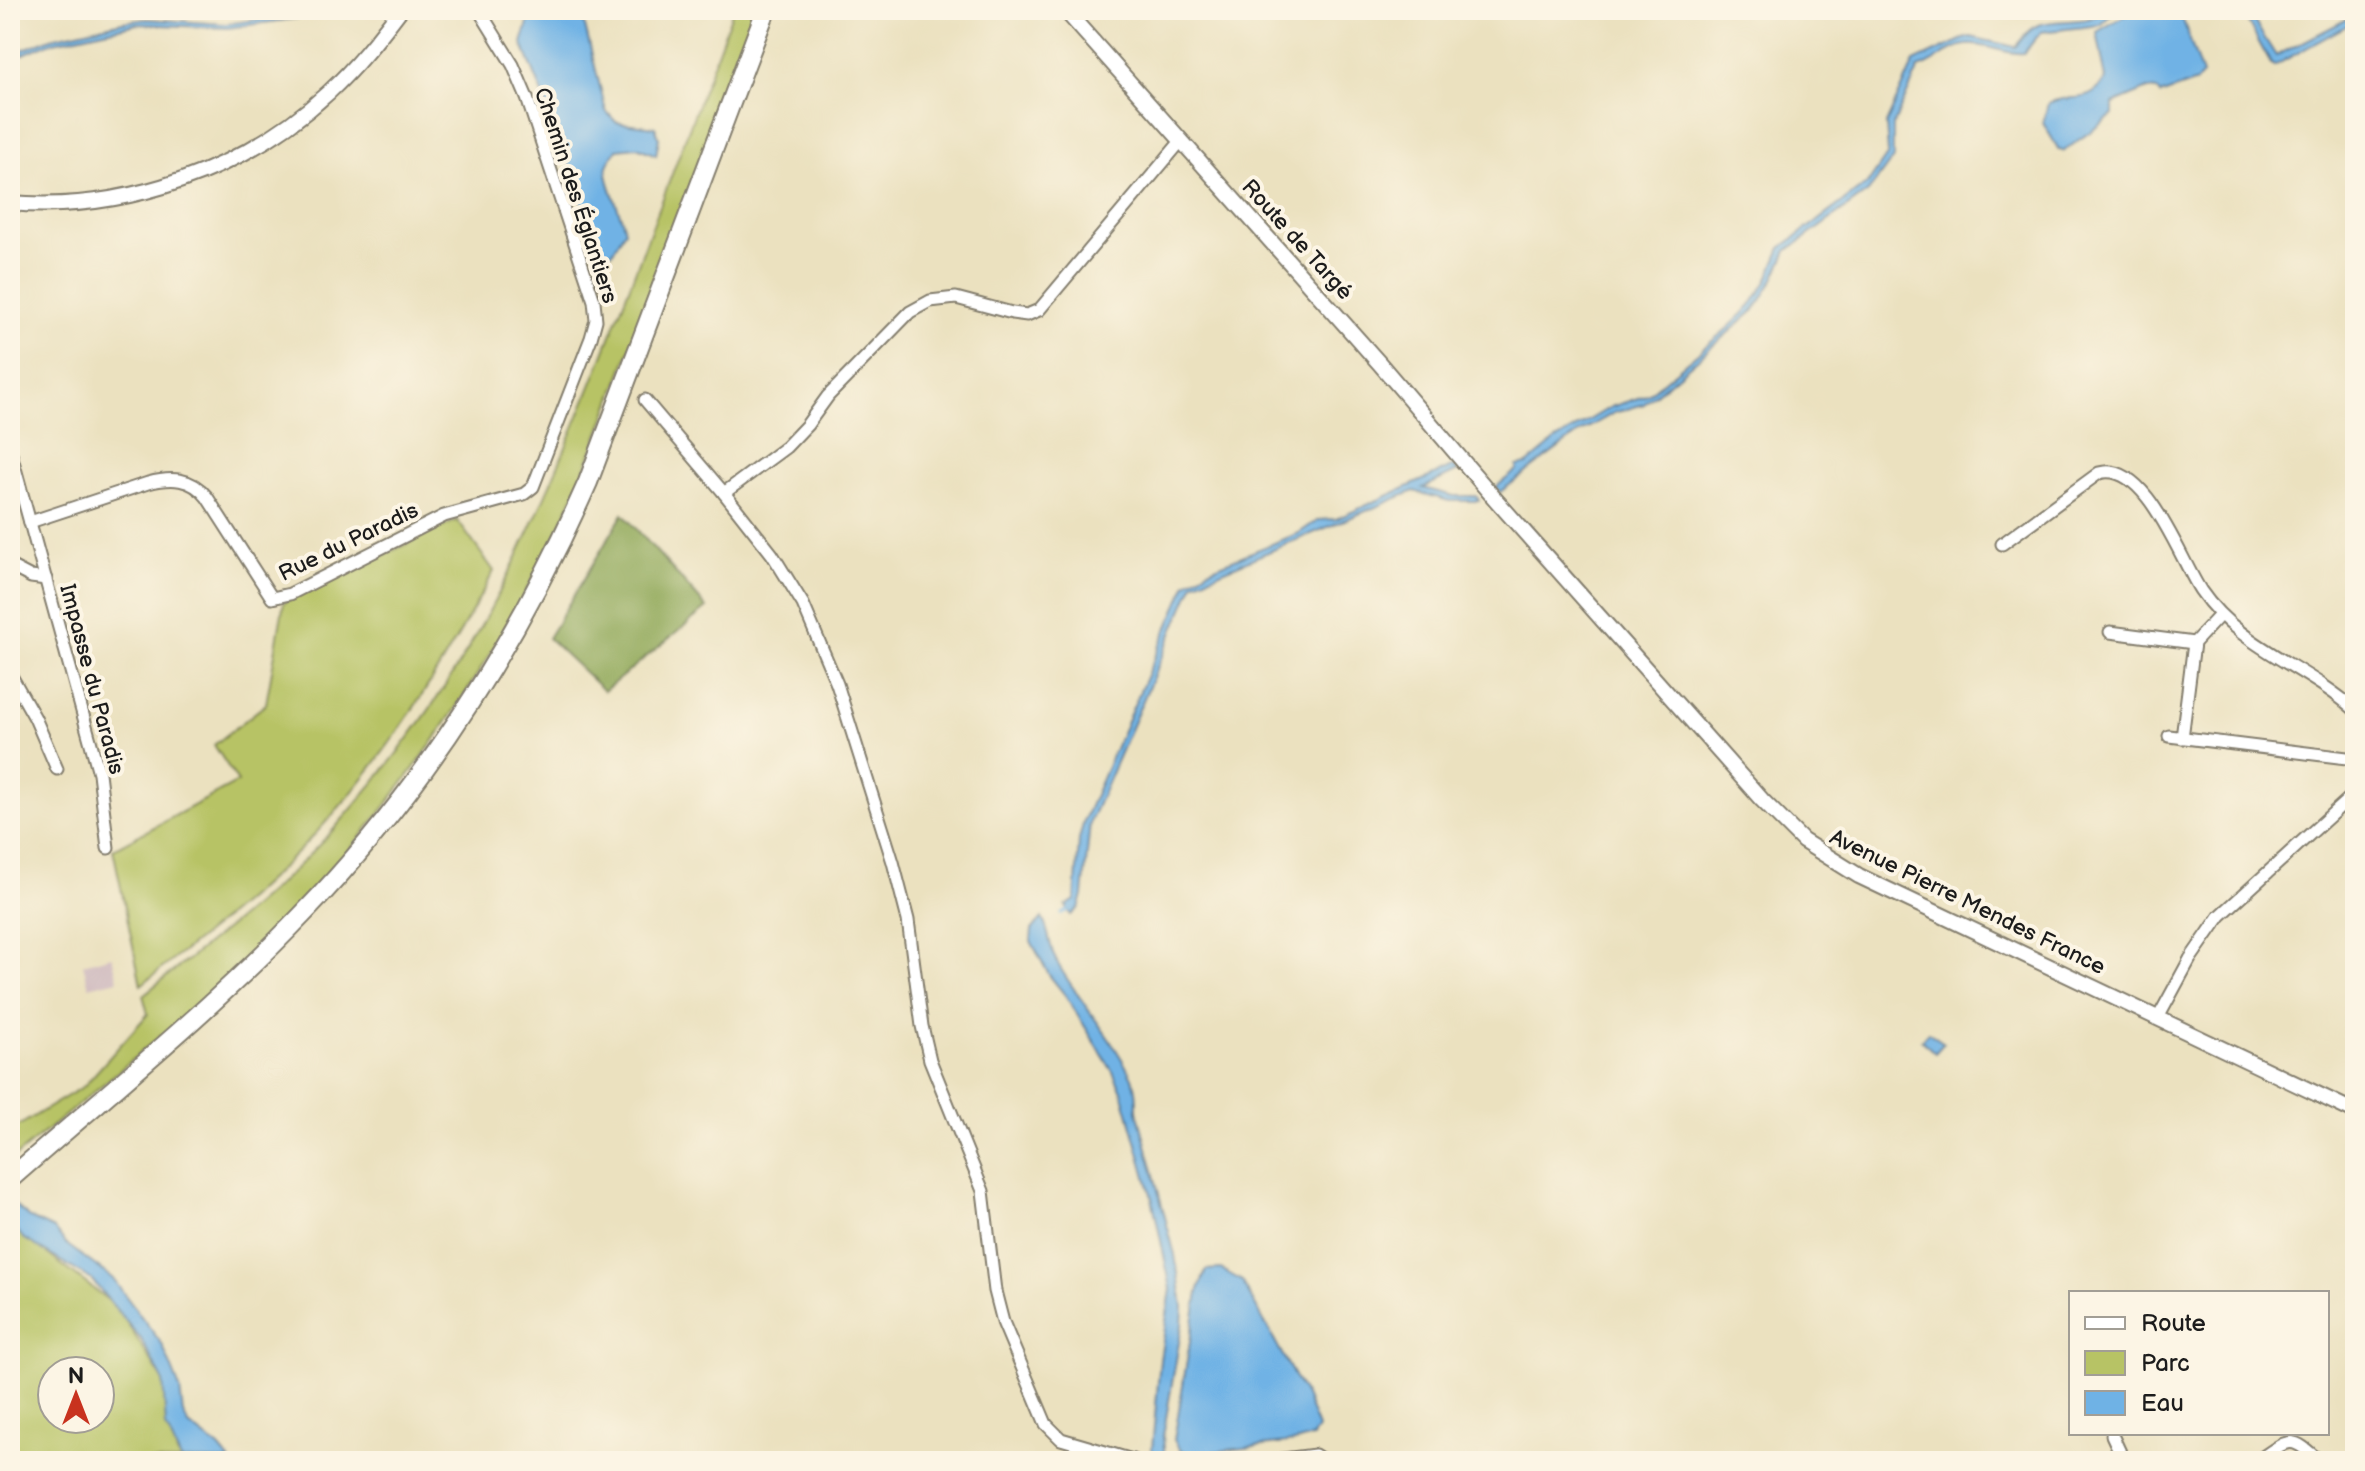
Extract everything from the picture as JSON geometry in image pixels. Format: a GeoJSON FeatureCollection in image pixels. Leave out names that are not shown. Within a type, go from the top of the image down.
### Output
{"type":"FeatureCollection","features":[{"type":"Feature","properties":{"kind":"main road"},"geometry":{"type":"LineString","coordinates":[[16,1174],[248,968],[303,914],[361,850],[410,788],[476,694],[555,555],[588,482],[766,10]]}},
{"type":"Feature","properties":{"kind":"street"},"geometry":{"type":"LineString","coordinates":[[10,203],[67,203],[132,194],[191,176],[246,151],[287,126],[327,93],[360,61],[400,10]]}},
{"type":"Feature","properties":{"kind":"street","name":"Chemin des Églantiers"},"geometry":{"type":"LineString","coordinates":[[479,10],[513,65],[527,98],[594,301],[596,320],[591,338],[533,487]]}},
{"type":"Feature","properties":{"kind":"street","name":"Route de Targé"},"geometry":{"type":"LineString","coordinates":[[1065,10],[1380,364],[1496,500]]}},
{"type":"Feature","properties":{"kind":"street"},"geometry":{"type":"LineString","coordinates":[[724,493],[786,447],[828,396],[910,312],[930,301],[956,298],[1012,313],[1027,315],[1039,310],[1181,141]]}},
{"type":"Feature","properties":{"kind":"street"},"geometry":{"type":"LineString","coordinates":[[645,400],[772,554],[803,604],[837,684],[905,906],[922,1026],[930,1060],[983,1191],[995,1291],[1003,1322],[1046,1424],[1061,1439],[1136,1461]]}},
{"type":"Feature","properties":{"kind":"street"},"geometry":{"type":"LineString","coordinates":[[10,450],[30,522]]}},
{"type":"Feature","properties":{"kind":"street"},"geometry":{"type":"LineString","coordinates":[[2002,544],[2091,477],[2104,471],[2115,472],[2138,488],[2158,513],[2195,583],[2220,615],[2252,642],[2327,688],[2355,710]]}},
{"type":"Feature","properties":{"kind":"street","name":"Rue du Paradis"},"geometry":{"type":"LineString","coordinates":[[30,522],[148,483],[163,479],[184,480],[194,484],[207,497],[272,598],[290,594],[444,516],[524,494],[533,487]]}},
{"type":"Feature","properties":{"kind":"street","name":"Avenue Pierre Mendes France"},"geometry":{"type":"LineString","coordinates":[[1496,500],[1769,808],[1803,841],[1859,876],[2355,1112]]}},
{"type":"Feature","properties":{"kind":"street","name":"Impasse du Paradis"},"geometry":{"type":"LineString","coordinates":[[30,522],[99,773],[108,848]]}},
{"type":"Feature","properties":{"kind":"street"},"geometry":{"type":"LineString","coordinates":[[10,566],[31,577],[46,579]]}},
{"type":"Feature","properties":{"kind":"street"},"geometry":{"type":"LineString","coordinates":[[2220,615],[2194,643],[2175,737],[2355,759]]}},
{"type":"Feature","properties":{"kind":"street"},"geometry":{"type":"LineString","coordinates":[[2110,632],[2194,643]]}},
{"type":"Feature","properties":{"kind":"street"},"geometry":{"type":"LineString","coordinates":[[10,674],[35,718],[57,769]]}},
{"type":"Feature","properties":{"kind":"street"},"geometry":{"type":"LineString","coordinates":[[2158,1018],[2190,959],[2220,916],[2355,793]]}},
{"type":"Feature","properties":{"kind":"street"},"geometry":{"type":"LineString","coordinates":[[2112,1435],[2124,1461]]}},
{"type":"Feature","properties":{"kind":"street"},"geometry":{"type":"LineString","coordinates":[[2257,1461],[2293,1440],[2302,1444],[2319,1461]]}},
{"type":"Feature","properties":{"kind":"street"},"geometry":{"type":"LineString","coordinates":[[1268,1461],[1315,1455],[1324,1461]]}},
{"type":"Feature","properties":{"kind":"shaded area"},"geometry":{"type":"Polygon","coordinates":[[[112,956],[118,980],[89,987],[83,964],[112,956]]]}},
{"type":"Feature","properties":{"kind":"green space"},"geometry":{"type":"Polygon","coordinates":[[[733,10],[757,10],[597,439],[552,542],[477,675],[390,801],[288,918],[173,1026],[10,1161],[10,1131],[84,1086],[148,1014],[143,995],[242,916],[312,852],[392,760],[445,686],[511,570],[566,448],[733,10]]]}},
{"type":"Feature","properties":{"kind":"green space"},"geometry":{"type":"Polygon","coordinates":[[[623,514],[707,608],[604,691],[548,638],[623,514]]]}},
{"type":"Feature","properties":{"kind":"green space"},"geometry":{"type":"Polygon","coordinates":[[[457,520],[494,571],[414,708],[368,773],[296,854],[232,912],[141,985],[113,849],[238,782],[214,745],[266,704],[284,602],[457,520]]]}},
{"type":"Feature","properties":{"kind":"green space"},"geometry":{"type":"Polygon","coordinates":[[[10,1212],[49,1255],[117,1307],[163,1380],[177,1454],[184,1461],[10,1461],[10,1212]]]}},
{"type":"Feature","properties":{"kind":"water"},"geometry":{"type":"Polygon","coordinates":[[[332,10],[327,14],[228,28],[137,24],[49,43],[10,60],[10,55],[51,38],[122,22],[147,19],[226,24],[332,10]]]}},
{"type":"Feature","properties":{"kind":"water"},"geometry":{"type":"Polygon","coordinates":[[[532,10],[581,10],[606,111],[616,122],[655,127],[659,138],[656,155],[637,147],[617,149],[607,166],[608,179],[625,230],[612,253],[603,253],[596,243],[558,131],[522,43],[532,10]]]}},
{"type":"Feature","properties":{"kind":"water"},"geometry":{"type":"Polygon","coordinates":[[[2105,10],[2116,10],[2100,25],[2041,32],[2024,53],[1966,45],[1954,48],[1919,68],[1893,125],[1893,158],[1868,192],[1787,251],[1755,310],[1644,404],[1614,413],[1579,433],[1500,492],[1496,487],[1517,470],[1517,466],[1527,464],[1556,440],[1611,407],[1647,395],[1751,306],[1767,281],[1781,248],[1868,183],[1888,154],[1886,124],[1914,62],[1971,37],[2015,47],[2038,25],[2082,20],[2105,10]]]}},
{"type":"Feature","properties":{"kind":"water"},"geometry":{"type":"Polygon","coordinates":[[[2177,10],[2202,75],[2197,82],[2160,95],[2156,90],[2148,89],[2113,104],[2113,115],[2064,151],[2059,150],[2043,123],[2048,103],[2086,96],[2106,79],[2097,32],[2132,11],[2177,10]]]}},
{"type":"Feature","properties":{"kind":"water"},"geometry":{"type":"Polygon","coordinates":[[[2241,10],[2247,10],[2276,56],[2355,15],[2355,21],[2274,66],[2241,10]]]}},
{"type":"Feature","properties":{"kind":"water"},"geometry":{"type":"Polygon","coordinates":[[[1454,466],[1458,471],[1423,488],[1454,496],[1477,496],[1479,501],[1449,501],[1414,491],[1194,583],[1090,822],[1083,896],[1079,908],[1071,915],[1066,906],[1075,900],[1079,840],[1084,820],[1187,583],[1210,569],[1299,533],[1318,520],[1336,519],[1454,466]]]}},
{"type":"Feature","properties":{"kind":"water"},"geometry":{"type":"Polygon","coordinates":[[[1042,918],[1058,964],[1119,1055],[1135,1085],[1137,1110],[1175,1255],[1183,1306],[1163,1436],[1165,1461],[1151,1460],[1160,1360],[1171,1289],[1152,1198],[1122,1091],[1031,941],[1032,930],[1042,918]]]}},
{"type":"Feature","properties":{"kind":"water"},"geometry":{"type":"Polygon","coordinates":[[[1928,1032],[1944,1043],[1935,1053],[1921,1040],[1928,1032]]]}},
{"type":"Feature","properties":{"kind":"water"},"geometry":{"type":"Polygon","coordinates":[[[10,1201],[30,1218],[54,1229],[65,1243],[112,1278],[162,1344],[180,1389],[183,1414],[189,1425],[219,1448],[230,1461],[181,1460],[166,1427],[163,1380],[141,1339],[92,1280],[23,1238],[10,1222],[10,1201]]]}},
{"type":"Feature","properties":{"kind":"water"},"geometry":{"type":"Polygon","coordinates":[[[1221,1269],[1242,1281],[1305,1396],[1318,1428],[1313,1437],[1195,1454],[1181,1451],[1174,1440],[1198,1292],[1206,1270],[1221,1269]]]}},
{"type":"Feature","properties":{"kind":"waterway"},"geometry":{"type":"LineString","coordinates":[[1062,914],[1071,909]]}}]}
